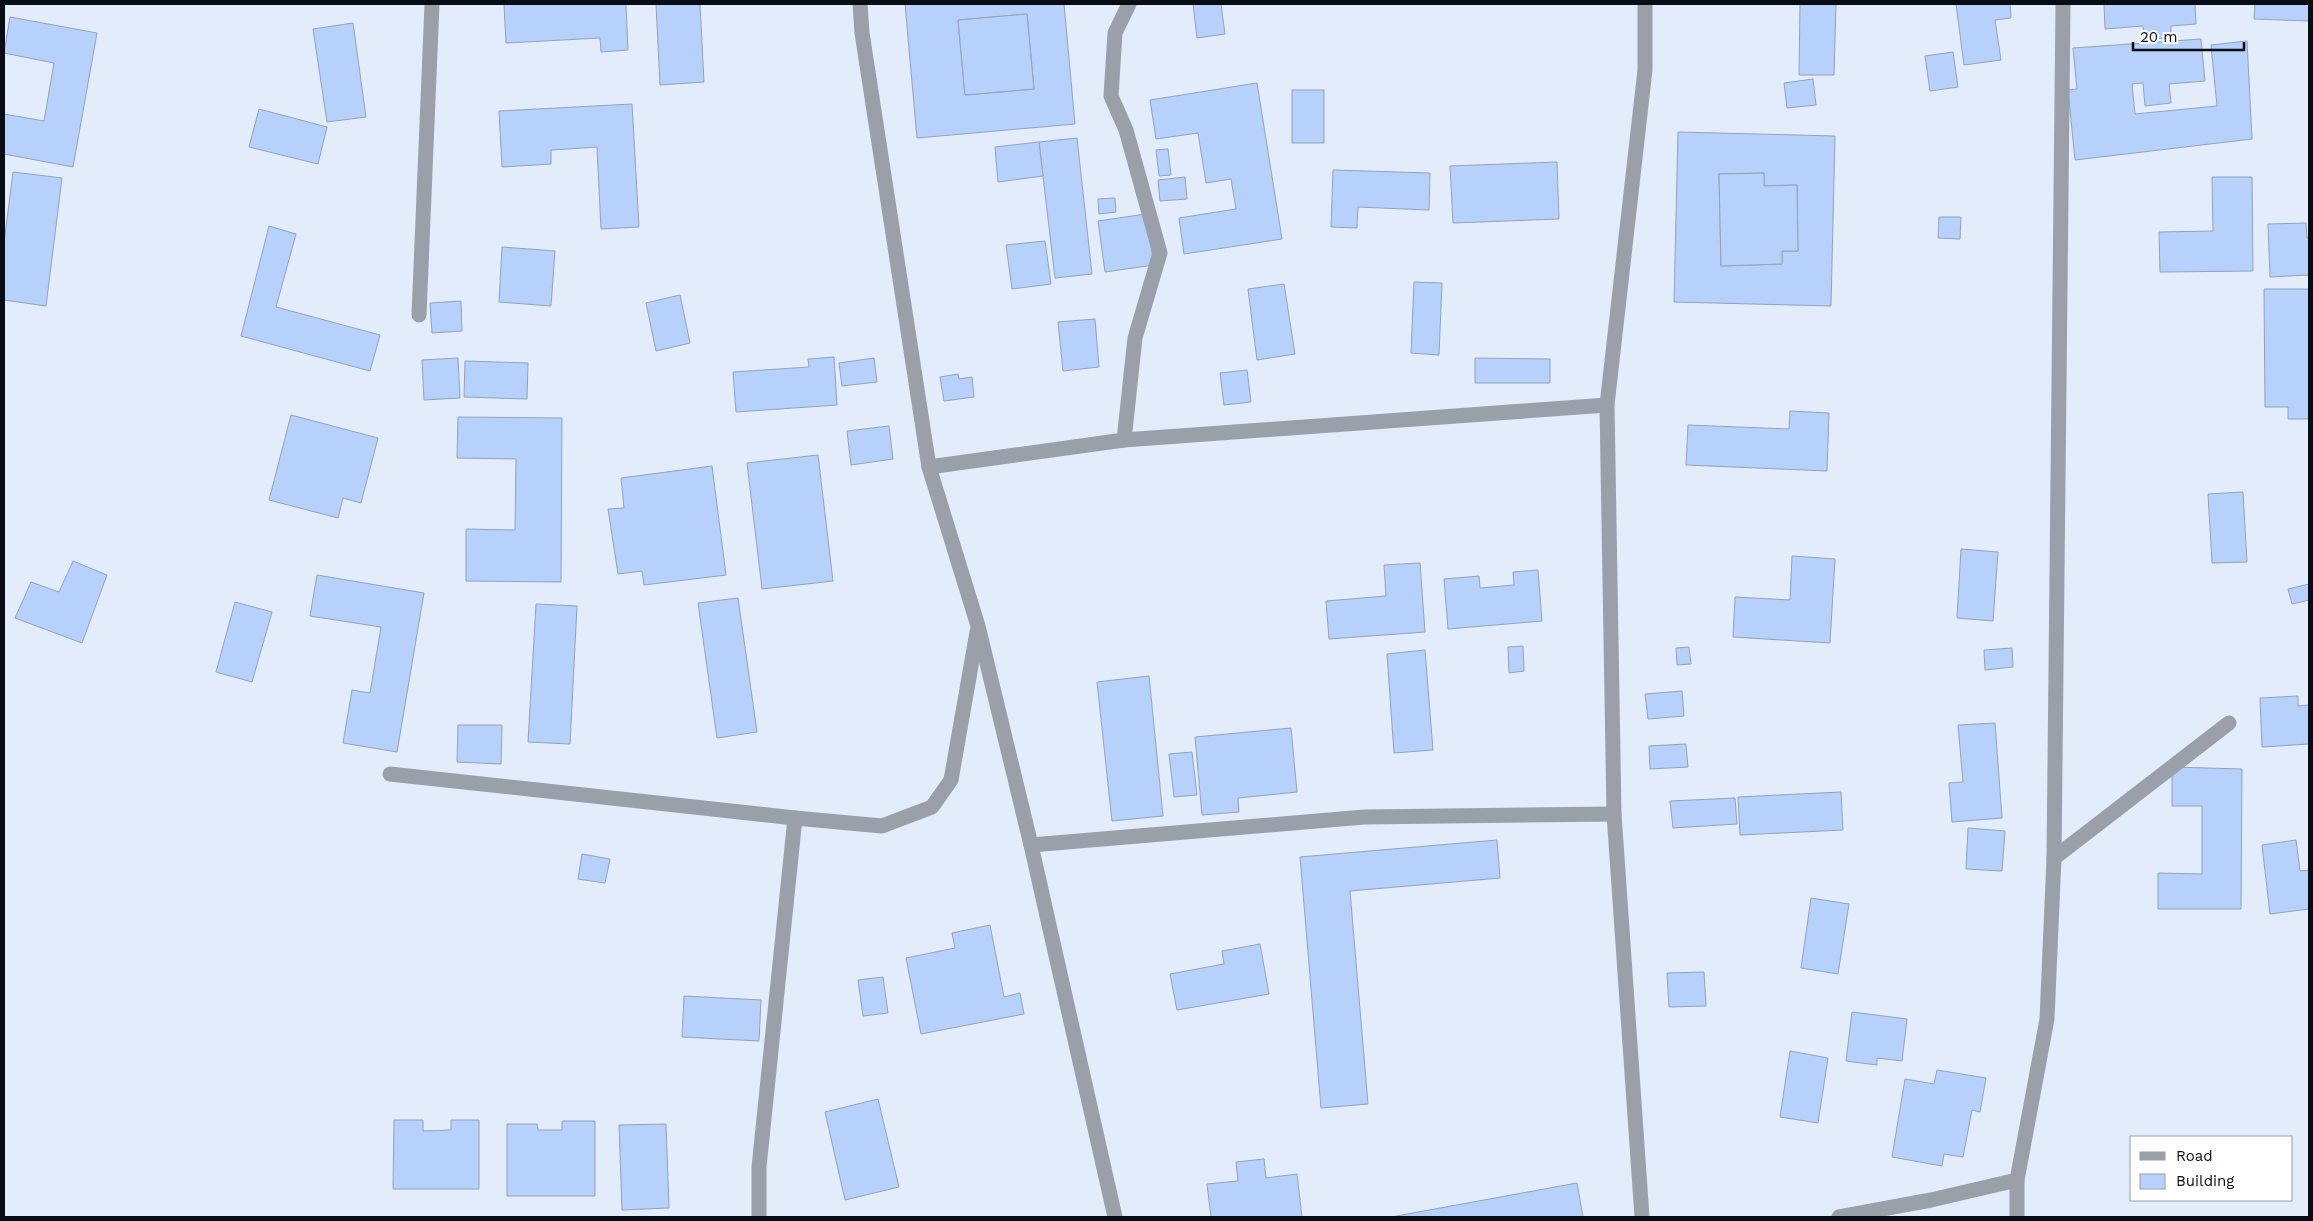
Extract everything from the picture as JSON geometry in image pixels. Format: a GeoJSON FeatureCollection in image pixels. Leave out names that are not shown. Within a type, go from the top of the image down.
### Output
{"type":"FeatureCollection","features":[{"type":"Feature","properties":{"kind":"street"},"geometry":{"type":"LineString","coordinates":[[419,314],[432,4]]}},
{"type":"Feature","properties":{"kind":"street"},"geometry":{"type":"LineString","coordinates":[[860,4],[862,33],[928,467],[978,626],[1032,845],[1115,1217]]}},
{"type":"Feature","properties":{"kind":"street"},"geometry":{"type":"LineString","coordinates":[[1124,440],[1135,338],[1160,253],[1126,130],[1112,96],[1116,33],[1129,4]]}},
{"type":"Feature","properties":{"kind":"street"},"geometry":{"type":"LineString","coordinates":[[1642,1217],[1614,814],[1608,405],[1645,70],[1645,4]]}},
{"type":"Feature","properties":{"kind":"street"},"geometry":{"type":"LineString","coordinates":[[2017,1217],[2017,1180],[2047,1020],[2054,858],[2063,4]]}},
{"type":"Feature","properties":{"kind":"street"},"geometry":{"type":"LineString","coordinates":[[928,467],[1124,440],[1608,405]]}},
{"type":"Feature","properties":{"kind":"street"},"geometry":{"type":"LineString","coordinates":[[390,774],[882,826],[932,807],[951,780],[978,626]]}},
{"type":"Feature","properties":{"kind":"street"},"geometry":{"type":"LineString","coordinates":[[2054,858],[2230,723]]}},
{"type":"Feature","properties":{"kind":"street"},"geometry":{"type":"LineString","coordinates":[[1032,845],[1364,817],[1614,814]]}},
{"type":"Feature","properties":{"kind":"street"},"geometry":{"type":"LineString","coordinates":[[759,1217],[759,1167],[795,818]]}},
{"type":"Feature","properties":{"kind":"street"},"geometry":{"type":"LineString","coordinates":[[1839,1217],[1931,1200],[2017,1180]]}},
{"type":"Feature","properties":{"kind":"building"},"geometry":{"type":"Polygon","coordinates":[[[504,4],[626,4],[628,50],[601,52],[600,38],[506,43],[504,4]]]}},
{"type":"Feature","properties":{"kind":"building"},"geometry":{"type":"Polygon","coordinates":[[[656,4],[700,4],[704,82],[660,85],[656,4]]]}},
{"type":"Feature","properties":{"kind":"building"},"geometry":{"type":"Polygon","coordinates":[[[905,4],[1064,4],[1075,124],[917,138],[905,4]],[[1027,14],[958,20],[965,95],[1034,89],[1027,14]]]}},
{"type":"Feature","properties":{"kind":"building"},"geometry":{"type":"Polygon","coordinates":[[[1193,4],[1221,4],[1225,34],[1197,38],[1193,4]]]}},
{"type":"Feature","properties":{"kind":"building"},"geometry":{"type":"Polygon","coordinates":[[[1800,4],[1836,4],[1834,75],[1799,75],[1800,4]]]}},
{"type":"Feature","properties":{"kind":"building"},"geometry":{"type":"Polygon","coordinates":[[[1956,4],[2010,4],[2011,18],[1995,20],[2001,60],[1964,65],[1956,4]]]}},
{"type":"Feature","properties":{"kind":"building"},"geometry":{"type":"Polygon","coordinates":[[[2104,4],[2195,4],[2196,24],[2171,26],[2171,38],[2144,39],[2143,26],[2105,29],[2104,4]]]}},
{"type":"Feature","properties":{"kind":"building"},"geometry":{"type":"Polygon","coordinates":[[[2255,4],[2309,4],[2309,21],[2254,19],[2255,4]]]}},
{"type":"Feature","properties":{"kind":"building"},"geometry":{"type":"Polygon","coordinates":[[[1027,14],[1034,89],[965,95],[958,20],[1027,14]]]}},
{"type":"Feature","properties":{"kind":"building"},"geometry":{"type":"Polygon","coordinates":[[[10,17],[97,33],[73,167],[4,154],[4,114],[44,121],[54,63],[4,53],[10,17]]]}},
{"type":"Feature","properties":{"kind":"building"},"geometry":{"type":"Polygon","coordinates":[[[353,23],[366,117],[327,122],[313,29],[353,23]]]}},
{"type":"Feature","properties":{"kind":"building"},"geometry":{"type":"Polygon","coordinates":[[[2201,39],[2205,81],[2169,84],[2171,103],[2145,106],[2143,83],[2132,84],[2135,114],[2217,106],[2211,45],[2247,41],[2252,139],[2075,160],[2068,90],[2077,89],[2073,48],[2201,39]]]}},
{"type":"Feature","properties":{"kind":"building"},"geometry":{"type":"Polygon","coordinates":[[[1953,52],[1958,87],[1930,91],[1925,56],[1953,52]]]}},
{"type":"Feature","properties":{"kind":"building"},"geometry":{"type":"Polygon","coordinates":[[[1813,79],[1816,105],[1787,108],[1784,83],[1813,79]]]}},
{"type":"Feature","properties":{"kind":"building"},"geometry":{"type":"Polygon","coordinates":[[[1257,83],[1282,239],[1184,254],[1179,218],[1236,209],[1231,179],[1206,183],[1198,133],[1156,139],[1150,100],[1257,83]]]}},
{"type":"Feature","properties":{"kind":"building"},"geometry":{"type":"Polygon","coordinates":[[[1292,90],[1324,90],[1324,143],[1292,143],[1292,90]]]}},
{"type":"Feature","properties":{"kind":"building"},"geometry":{"type":"Polygon","coordinates":[[[632,104],[639,227],[601,229],[597,147],[551,150],[551,164],[502,167],[499,111],[632,104]]]}},
{"type":"Feature","properties":{"kind":"building"},"geometry":{"type":"Polygon","coordinates":[[[259,109],[327,127],[318,164],[249,147],[259,109]]]}},
{"type":"Feature","properties":{"kind":"building"},"geometry":{"type":"Polygon","coordinates":[[[1678,132],[1835,136],[1831,306],[1674,302],[1678,132]],[[1764,173],[1719,174],[1721,266],[1782,264],[1782,251],[1798,251],[1797,185],[1764,186],[1764,173]]]}},
{"type":"Feature","properties":{"kind":"building"},"geometry":{"type":"Polygon","coordinates":[[[1077,138],[1092,274],[1055,278],[1039,142],[1077,138]]]}},
{"type":"Feature","properties":{"kind":"building"},"geometry":{"type":"Polygon","coordinates":[[[1039,142],[1043,176],[998,182],[995,147],[1039,142]]]}},
{"type":"Feature","properties":{"kind":"building"},"geometry":{"type":"Polygon","coordinates":[[[1168,149],[1171,175],[1159,176],[1156,150],[1168,149]]]}},
{"type":"Feature","properties":{"kind":"building"},"geometry":{"type":"Polygon","coordinates":[[[1557,162],[1559,219],[1453,223],[1450,166],[1557,162]]]}},
{"type":"Feature","properties":{"kind":"building"},"geometry":{"type":"Polygon","coordinates":[[[1333,170],[1430,173],[1429,210],[1358,207],[1357,228],[1331,227],[1333,170]]]}},
{"type":"Feature","properties":{"kind":"building"},"geometry":{"type":"Polygon","coordinates":[[[13,172],[62,178],[46,306],[4,300],[4,243],[13,172]]]}},
{"type":"Feature","properties":{"kind":"building"},"geometry":{"type":"Polygon","coordinates":[[[1764,173],[1764,186],[1797,185],[1798,251],[1782,251],[1782,264],[1721,266],[1719,174],[1764,173]]]}},
{"type":"Feature","properties":{"kind":"building"},"geometry":{"type":"Polygon","coordinates":[[[1185,177],[1187,199],[1160,201],[1158,180],[1185,177]]]}},
{"type":"Feature","properties":{"kind":"building"},"geometry":{"type":"Polygon","coordinates":[[[2212,177],[2252,177],[2253,271],[2160,272],[2159,232],[2213,231],[2212,177]]]}},
{"type":"Feature","properties":{"kind":"building"},"geometry":{"type":"Polygon","coordinates":[[[1115,198],[1116,212],[1099,214],[1098,199],[1115,198]]]}},
{"type":"Feature","properties":{"kind":"building"},"geometry":{"type":"Polygon","coordinates":[[[1146,214],[1154,265],[1105,272],[1098,221],[1146,214]]]}},
{"type":"Feature","properties":{"kind":"building"},"geometry":{"type":"Polygon","coordinates":[[[1939,217],[1961,217],[1960,239],[1938,238],[1939,217]]]}},
{"type":"Feature","properties":{"kind":"building"},"geometry":{"type":"Polygon","coordinates":[[[2306,223],[2307,238],[2309,238],[2309,275],[2270,277],[2268,224],[2306,223]]]}},
{"type":"Feature","properties":{"kind":"building"},"geometry":{"type":"Polygon","coordinates":[[[269,226],[296,234],[276,307],[380,335],[370,371],[241,336],[269,226]]]}},
{"type":"Feature","properties":{"kind":"building"},"geometry":{"type":"Polygon","coordinates":[[[1045,241],[1051,284],[1012,289],[1006,245],[1045,241]]]}},
{"type":"Feature","properties":{"kind":"building"},"geometry":{"type":"Polygon","coordinates":[[[502,247],[555,251],[551,306],[499,302],[502,247]]]}},
{"type":"Feature","properties":{"kind":"building"},"geometry":{"type":"Polygon","coordinates":[[[1414,282],[1442,283],[1439,355],[1411,353],[1414,282]]]}},
{"type":"Feature","properties":{"kind":"building"},"geometry":{"type":"Polygon","coordinates":[[[1284,284],[1295,354],[1257,360],[1248,289],[1284,284]]]}},
{"type":"Feature","properties":{"kind":"building"},"geometry":{"type":"Polygon","coordinates":[[[2264,289],[2309,289],[2309,419],[2288,419],[2288,407],[2265,407],[2264,289]]]}},
{"type":"Feature","properties":{"kind":"building"},"geometry":{"type":"Polygon","coordinates":[[[680,295],[690,343],[656,351],[646,303],[680,295]]]}},
{"type":"Feature","properties":{"kind":"building"},"geometry":{"type":"Polygon","coordinates":[[[461,301],[462,331],[432,333],[430,303],[461,301]]]}},
{"type":"Feature","properties":{"kind":"building"},"geometry":{"type":"Polygon","coordinates":[[[1095,319],[1099,367],[1063,371],[1058,322],[1095,319]]]}},
{"type":"Feature","properties":{"kind":"building"},"geometry":{"type":"Polygon","coordinates":[[[834,357],[837,405],[736,412],[733,372],[809,367],[808,359],[834,357]]]}},
{"type":"Feature","properties":{"kind":"building"},"geometry":{"type":"Polygon","coordinates":[[[458,358],[460,398],[424,400],[422,360],[458,358]]]}},
{"type":"Feature","properties":{"kind":"building"},"geometry":{"type":"Polygon","coordinates":[[[874,358],[877,382],[842,386],[839,363],[874,358]]]}},
{"type":"Feature","properties":{"kind":"building"},"geometry":{"type":"Polygon","coordinates":[[[1475,358],[1550,359],[1550,383],[1475,383],[1475,358]]]}},
{"type":"Feature","properties":{"kind":"building"},"geometry":{"type":"Polygon","coordinates":[[[465,361],[528,363],[527,399],[464,397],[465,361]]]}},
{"type":"Feature","properties":{"kind":"building"},"geometry":{"type":"Polygon","coordinates":[[[1247,370],[1251,402],[1224,405],[1220,373],[1247,370]]]}},
{"type":"Feature","properties":{"kind":"building"},"geometry":{"type":"Polygon","coordinates":[[[958,374],[959,379],[972,377],[974,397],[944,401],[940,377],[958,374]]]}},
{"type":"Feature","properties":{"kind":"building"},"geometry":{"type":"Polygon","coordinates":[[[1790,411],[1829,413],[1827,471],[1686,465],[1688,425],[1789,429],[1790,411]]]}},
{"type":"Feature","properties":{"kind":"building"},"geometry":{"type":"Polygon","coordinates":[[[291,415],[378,438],[361,503],[343,498],[338,518],[269,500],[291,415]]]}},
{"type":"Feature","properties":{"kind":"building"},"geometry":{"type":"Polygon","coordinates":[[[458,417],[562,418],[561,582],[466,581],[466,529],[515,530],[516,459],[457,458],[458,417]]]}},
{"type":"Feature","properties":{"kind":"building"},"geometry":{"type":"Polygon","coordinates":[[[889,426],[893,459],[851,465],[847,431],[889,426]]]}},
{"type":"Feature","properties":{"kind":"building"},"geometry":{"type":"Polygon","coordinates":[[[818,455],[833,581],[762,589],[747,463],[818,455]]]}},
{"type":"Feature","properties":{"kind":"building"},"geometry":{"type":"Polygon","coordinates":[[[712,466],[726,575],[644,585],[642,571],[618,574],[608,509],[624,508],[621,478],[712,466]]]}},
{"type":"Feature","properties":{"kind":"building"},"geometry":{"type":"Polygon","coordinates":[[[2243,492],[2247,562],[2212,563],[2208,494],[2243,492]]]}},
{"type":"Feature","properties":{"kind":"building"},"geometry":{"type":"Polygon","coordinates":[[[1961,549],[1998,552],[1993,621],[1957,618],[1961,549]]]}},
{"type":"Feature","properties":{"kind":"building"},"geometry":{"type":"Polygon","coordinates":[[[1792,556],[1835,559],[1830,643],[1733,637],[1735,597],[1790,600],[1792,556]]]}},
{"type":"Feature","properties":{"kind":"building"},"geometry":{"type":"Polygon","coordinates":[[[73,561],[107,575],[82,643],[15,618],[31,582],[59,592],[73,561]]]}},
{"type":"Feature","properties":{"kind":"building"},"geometry":{"type":"Polygon","coordinates":[[[1420,563],[1425,632],[1329,639],[1326,601],[1386,596],[1384,565],[1420,563]]]}},
{"type":"Feature","properties":{"kind":"building"},"geometry":{"type":"Polygon","coordinates":[[[1538,570],[1542,621],[1448,629],[1444,579],[1479,576],[1480,588],[1514,585],[1513,572],[1538,570]]]}},
{"type":"Feature","properties":{"kind":"building"},"geometry":{"type":"Polygon","coordinates":[[[317,575],[424,593],[397,752],[343,743],[352,690],[370,693],[381,627],[310,616],[317,575]]]}},
{"type":"Feature","properties":{"kind":"building"},"geometry":{"type":"Polygon","coordinates":[[[2309,584],[2309,600],[2292,604],[2288,589],[2309,584]]]}},
{"type":"Feature","properties":{"kind":"building"},"geometry":{"type":"Polygon","coordinates":[[[738,598],[757,732],[717,738],[698,603],[738,598]]]}},
{"type":"Feature","properties":{"kind":"building"},"geometry":{"type":"Polygon","coordinates":[[[235,602],[272,612],[252,682],[216,672],[235,602]]]}},
{"type":"Feature","properties":{"kind":"building"},"geometry":{"type":"Polygon","coordinates":[[[536,604],[577,606],[570,744],[528,742],[536,604]]]}},
{"type":"Feature","properties":{"kind":"building"},"geometry":{"type":"Polygon","coordinates":[[[1523,646],[1524,671],[1509,673],[1508,647],[1523,646]]]}},
{"type":"Feature","properties":{"kind":"building"},"geometry":{"type":"Polygon","coordinates":[[[1689,647],[1691,664],[1677,665],[1676,648],[1689,647]]]}},
{"type":"Feature","properties":{"kind":"building"},"geometry":{"type":"Polygon","coordinates":[[[2012,648],[2013,667],[1985,670],[1984,650],[2012,648]]]}},
{"type":"Feature","properties":{"kind":"building"},"geometry":{"type":"Polygon","coordinates":[[[1425,650],[1433,750],[1394,753],[1387,654],[1425,650]]]}},
{"type":"Feature","properties":{"kind":"building"},"geometry":{"type":"Polygon","coordinates":[[[1149,676],[1163,816],[1112,821],[1097,682],[1149,676]]]}},
{"type":"Feature","properties":{"kind":"building"},"geometry":{"type":"Polygon","coordinates":[[[1682,691],[1684,716],[1648,719],[1645,694],[1682,691]]]}},
{"type":"Feature","properties":{"kind":"building"},"geometry":{"type":"Polygon","coordinates":[[[2298,696],[2298,706],[2309,705],[2309,744],[2262,747],[2260,698],[2298,696]]]}},
{"type":"Feature","properties":{"kind":"building"},"geometry":{"type":"Polygon","coordinates":[[[1995,723],[2002,818],[1952,822],[1949,783],[1963,782],[1958,725],[1995,723]]]}},
{"type":"Feature","properties":{"kind":"building"},"geometry":{"type":"Polygon","coordinates":[[[458,725],[502,725],[501,764],[457,762],[458,725]]]}},
{"type":"Feature","properties":{"kind":"building"},"geometry":{"type":"Polygon","coordinates":[[[1291,728],[1297,792],[1238,798],[1239,812],[1202,815],[1195,737],[1291,728]]]}},
{"type":"Feature","properties":{"kind":"building"},"geometry":{"type":"Polygon","coordinates":[[[1686,744],[1688,767],[1650,769],[1649,746],[1686,744]]]}},
{"type":"Feature","properties":{"kind":"building"},"geometry":{"type":"Polygon","coordinates":[[[1192,752],[1197,795],[1174,797],[1169,754],[1192,752]]]}},
{"type":"Feature","properties":{"kind":"building"},"geometry":{"type":"Polygon","coordinates":[[[2172,767],[2242,769],[2241,909],[2158,909],[2158,873],[2202,874],[2202,806],[2172,806],[2172,767]]]}},
{"type":"Feature","properties":{"kind":"building"},"geometry":{"type":"Polygon","coordinates":[[[1841,792],[1843,830],[1740,835],[1738,797],[1841,792]]]}},
{"type":"Feature","properties":{"kind":"building"},"geometry":{"type":"Polygon","coordinates":[[[1735,798],[1737,824],[1673,828],[1670,801],[1735,798]]]}},
{"type":"Feature","properties":{"kind":"building"},"geometry":{"type":"Polygon","coordinates":[[[1968,828],[2005,831],[2002,871],[1966,869],[1968,828]]]}},
{"type":"Feature","properties":{"kind":"building"},"geometry":{"type":"Polygon","coordinates":[[[1497,840],[1500,878],[1350,891],[1368,1104],[1321,1108],[1300,857],[1497,840]]]}},
{"type":"Feature","properties":{"kind":"building"},"geometry":{"type":"Polygon","coordinates":[[[2296,840],[2300,871],[2309,870],[2309,909],[2270,914],[2262,845],[2296,840]]]}},
{"type":"Feature","properties":{"kind":"building"},"geometry":{"type":"Polygon","coordinates":[[[582,854],[610,859],[605,883],[578,879],[582,854]]]}},
{"type":"Feature","properties":{"kind":"building"},"geometry":{"type":"Polygon","coordinates":[[[1811,898],[1849,904],[1838,974],[1801,968],[1811,898]]]}},
{"type":"Feature","properties":{"kind":"building"},"geometry":{"type":"Polygon","coordinates":[[[990,925],[1004,997],[1020,993],[1024,1014],[921,1034],[906,958],[955,948],[952,933],[990,925]]]}},
{"type":"Feature","properties":{"kind":"building"},"geometry":{"type":"Polygon","coordinates":[[[1260,944],[1269,994],[1177,1010],[1170,974],[1224,964],[1222,951],[1260,944]]]}},
{"type":"Feature","properties":{"kind":"building"},"geometry":{"type":"Polygon","coordinates":[[[1704,972],[1706,1006],[1669,1007],[1667,973],[1704,972]]]}},
{"type":"Feature","properties":{"kind":"building"},"geometry":{"type":"Polygon","coordinates":[[[883,977],[888,1013],[863,1016],[858,980],[883,977]]]}},
{"type":"Feature","properties":{"kind":"building"},"geometry":{"type":"Polygon","coordinates":[[[684,996],[761,1000],[759,1041],[682,1037],[684,996]]]}},
{"type":"Feature","properties":{"kind":"building"},"geometry":{"type":"Polygon","coordinates":[[[1852,1012],[1907,1019],[1902,1061],[1877,1058],[1877,1065],[1846,1061],[1852,1012]]]}},
{"type":"Feature","properties":{"kind":"building"},"geometry":{"type":"Polygon","coordinates":[[[1790,1051],[1828,1058],[1818,1123],[1780,1117],[1790,1051]]]}},
{"type":"Feature","properties":{"kind":"building"},"geometry":{"type":"Polygon","coordinates":[[[1937,1070],[1986,1078],[1980,1112],[1972,1110],[1963,1157],[1944,1154],[1942,1166],[1892,1157],[1905,1079],[1934,1084],[1937,1070]]]}},
{"type":"Feature","properties":{"kind":"building"},"geometry":{"type":"Polygon","coordinates":[[[878,1099],[899,1187],[845,1200],[825,1112],[878,1099]]]}},
{"type":"Feature","properties":{"kind":"building"},"geometry":{"type":"Polygon","coordinates":[[[394,1120],[423,1120],[423,1131],[451,1130],[451,1120],[479,1120],[479,1189],[393,1189],[394,1120]]]}},
{"type":"Feature","properties":{"kind":"building"},"geometry":{"type":"Polygon","coordinates":[[[562,1121],[595,1121],[595,1196],[507,1196],[507,1124],[537,1124],[538,1130],[562,1130],[562,1121]]]}},
{"type":"Feature","properties":{"kind":"building"},"geometry":{"type":"Polygon","coordinates":[[[666,1124],[669,1208],[622,1210],[619,1125],[666,1124]]]}},
{"type":"Feature","properties":{"kind":"building"},"geometry":{"type":"Polygon","coordinates":[[[1264,1159],[1266,1178],[1297,1174],[1302,1217],[1211,1217],[1207,1184],[1238,1181],[1236,1162],[1264,1159]]]}},
{"type":"Feature","properties":{"kind":"building"},"geometry":{"type":"Polygon","coordinates":[[[1577,1183],[1583,1217],[1391,1217],[1577,1183]]]}}]}
